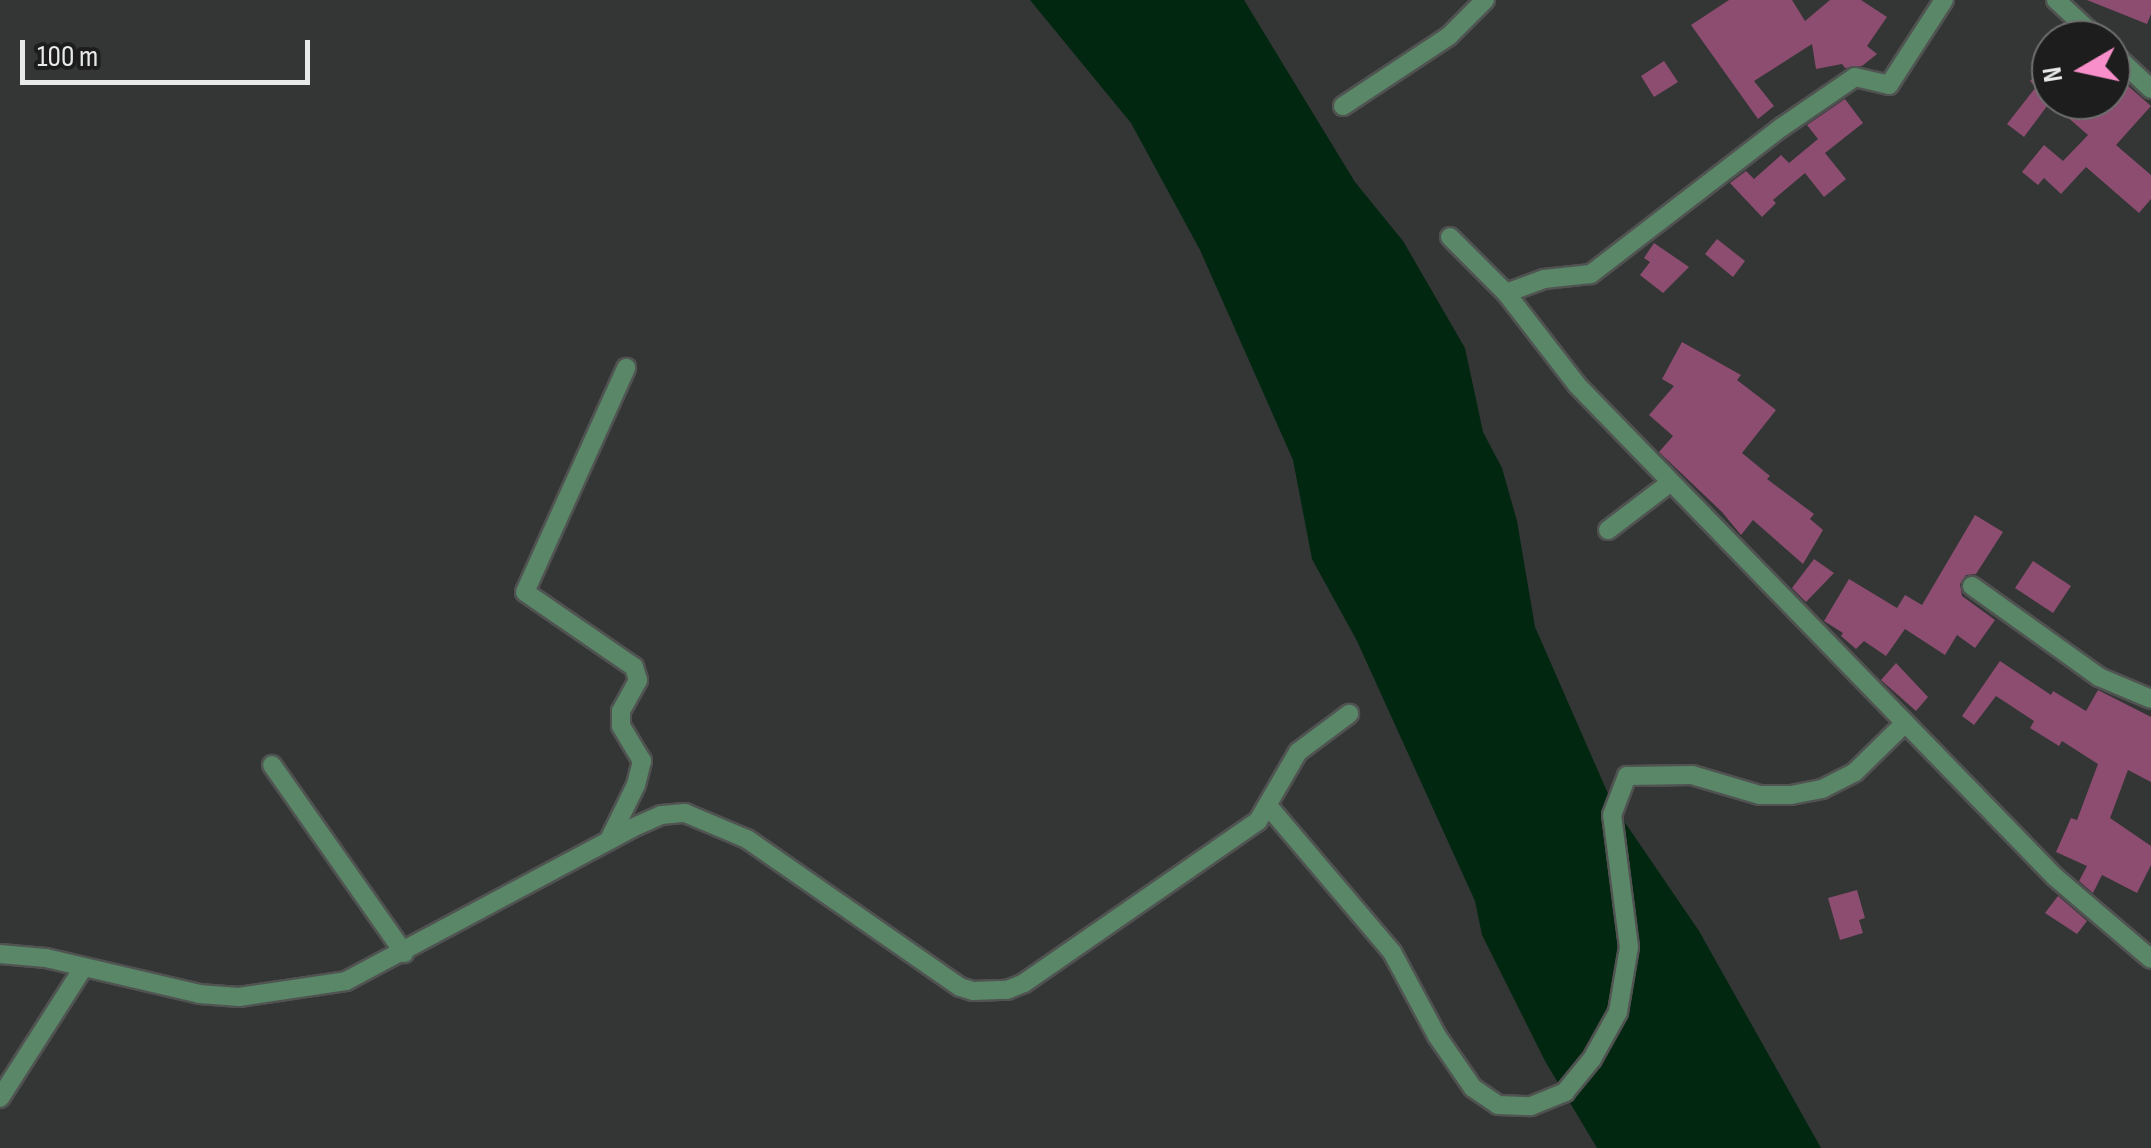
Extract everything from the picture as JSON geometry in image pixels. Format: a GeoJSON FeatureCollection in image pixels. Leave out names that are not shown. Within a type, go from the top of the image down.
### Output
{"type":"FeatureCollection","features":[{"type":"Feature","properties":{"kind":"street"},"geometry":{"type":"LineString","coordinates":[[1342,106],[1449,36],[1485,0]]}},
{"type":"Feature","properties":{"kind":"street"},"geometry":{"type":"LineString","coordinates":[[1506,293],[1524,284],[1591,274],[1782,127],[1855,77],[1889,85],[1944,0]]}},
{"type":"Feature","properties":{"kind":"street"},"geometry":{"type":"LineString","coordinates":[[2056,0],[2078,20]]}},
{"type":"Feature","properties":{"kind":"street"},"geometry":{"type":"LineString","coordinates":[[2131,70],[2151,89]]}},
{"type":"Feature","properties":{"kind":"street"},"geometry":{"type":"LineString","coordinates":[[1450,237],[1506,293],[1577,385],[2055,878],[2151,959]]}},
{"type":"Feature","properties":{"kind":"street"},"geometry":{"type":"LineString","coordinates":[[609,841],[636,785],[642,762],[621,726],[621,711],[638,680],[634,667],[524,592],[626,368]]}},
{"type":"Feature","properties":{"kind":"street"},"geometry":{"type":"LineString","coordinates":[[1608,530],[1672,482]]}},
{"type":"Feature","properties":{"kind":"street"},"geometry":{"type":"LineString","coordinates":[[1972,586],[2099,677],[2151,699]]}},
{"type":"Feature","properties":{"kind":"street"},"geometry":{"type":"LineString","coordinates":[[0,954],[200,994],[240,997],[346,982],[609,841],[662,815],[685,813],[709,820],[748,840],[960,986],[989,992],[1024,983],[1242,834],[1269,807],[1298,752],[1349,714]]}},
{"type":"Feature","properties":{"kind":"street"},"geometry":{"type":"LineString","coordinates":[[1269,807],[1392,952],[1437,1036],[1473,1088],[1498,1105],[1530,1106],[1565,1092],[1592,1060],[1618,1012],[1629,948],[1612,816],[1628,776],[1692,775],[1760,795],[1792,795],[1822,789],[1854,772],[1905,723]]}},
{"type":"Feature","properties":{"kind":"street"},"geometry":{"type":"LineString","coordinates":[[272,764],[404,952]]}},
{"type":"Feature","properties":{"kind":"street"},"geometry":{"type":"LineString","coordinates":[[0,1098],[83,968]]}},
{"type":"Feature","properties":{"kind":"shaded area"},"geometry":{"type":"Polygon","coordinates":[[[1030,0],[1244,0],[1355,182],[1403,241],[1465,348],[1483,432],[1502,468],[1517,521],[1535,627],[1613,805],[1699,931],[1821,1148],[1597,1148],[1545,1061],[1482,935],[1475,901],[1357,641],[1312,559],[1293,460],[1200,250],[1131,123],[1030,0]]]}},
{"type":"Feature","properties":{"kind":"building"},"geometry":{"type":"Polygon","coordinates":[[[1729,0],[1792,0],[1805,21],[1830,0],[1861,0],[1887,17],[1867,46],[1877,54],[1862,66],[1845,68],[1842,64],[1816,69],[1812,44],[1754,81],[1774,106],[1758,119],[1691,25],[1729,0]]]}},
{"type":"Feature","properties":{"kind":"building"},"geometry":{"type":"Polygon","coordinates":[[[2087,0],[2151,0],[2151,14],[2147,24],[2087,0]]]}},
{"type":"Feature","properties":{"kind":"building"},"geometry":{"type":"Polygon","coordinates":[[[1664,61],[1678,82],[1654,97],[1641,76],[1664,61]]]}},
{"type":"Feature","properties":{"kind":"building"},"geometry":{"type":"Polygon","coordinates":[[[2131,88],[2151,106],[2116,145],[2151,175],[2151,199],[2139,213],[2086,167],[2061,194],[2044,178],[2038,185],[2022,172],[2044,145],[2063,161],[2088,135],[2071,120],[2131,120],[2131,88]]]}},
{"type":"Feature","properties":{"kind":"building"},"geometry":{"type":"Polygon","coordinates":[[[2031,93],[2031,120],[2037,120],[2024,137],[2007,124],[2031,93]]]}},
{"type":"Feature","properties":{"kind":"building"},"geometry":{"type":"Polygon","coordinates":[[[1845,99],[1863,123],[1825,153],[1846,179],[1824,197],[1805,173],[1773,200],[1776,203],[1762,217],[1730,183],[1746,171],[1754,179],[1781,155],[1789,163],[1818,139],[1807,125],[1845,99]]]}},
{"type":"Feature","properties":{"kind":"building"},"geometry":{"type":"Polygon","coordinates":[[[1717,239],[1745,261],[1733,277],[1705,254],[1717,239]]]}},
{"type":"Feature","properties":{"kind":"building"},"geometry":{"type":"Polygon","coordinates":[[[1654,243],[1689,267],[1663,293],[1640,275],[1650,262],[1644,258],[1654,243]]]}},
{"type":"Feature","properties":{"kind":"building"},"geometry":{"type":"Polygon","coordinates":[[[1682,342],[1741,375],[1737,380],[1776,410],[1742,453],[1770,476],[1767,479],[1814,514],[1810,519],[1823,530],[1803,564],[1753,520],[1741,535],[1659,452],[1673,436],[1649,415],[1674,386],[1662,379],[1682,342]]]}},
{"type":"Feature","properties":{"kind":"building"},"geometry":{"type":"Polygon","coordinates":[[[1975,515],[2003,532],[1976,574],[1966,575],[1960,584],[1962,596],[1995,620],[1975,648],[1957,635],[1945,655],[1905,629],[1886,656],[1864,641],[1856,649],[1841,636],[1843,633],[1824,621],[1849,579],[1897,608],[1905,595],[1922,605],[1975,515]]]}},
{"type":"Feature","properties":{"kind":"building"},"geometry":{"type":"Polygon","coordinates":[[[1814,559],[1834,573],[1806,602],[1792,588],[1814,559]]]}},
{"type":"Feature","properties":{"kind":"building"},"geometry":{"type":"Polygon","coordinates":[[[2033,561],[2071,586],[2053,613],[2015,588],[2033,561]]]}},
{"type":"Feature","properties":{"kind":"building"},"geometry":{"type":"Polygon","coordinates":[[[2000,661],[2051,695],[2053,691],[2086,711],[2098,690],[2151,717],[2151,782],[2128,770],[2110,818],[2151,846],[2151,865],[2137,893],[2102,875],[2093,893],[2079,881],[2087,866],[2056,852],[2071,818],[2077,820],[2098,764],[2062,741],[2059,746],[2030,728],[2034,721],[1996,696],[1974,725],[1962,716],[2000,661]]]}},
{"type":"Feature","properties":{"kind":"building"},"geometry":{"type":"Polygon","coordinates":[[[1896,663],[1928,697],[1916,711],[1881,680],[1896,663]]]}},
{"type":"Feature","properties":{"kind":"building"},"geometry":{"type":"Polygon","coordinates":[[[1857,890],[1865,918],[1859,920],[1863,933],[1840,940],[1828,898],[1857,890]]]}},
{"type":"Feature","properties":{"kind":"building"},"geometry":{"type":"Polygon","coordinates":[[[2058,896],[2087,921],[2077,934],[2045,913],[2058,896]]]}}]}
